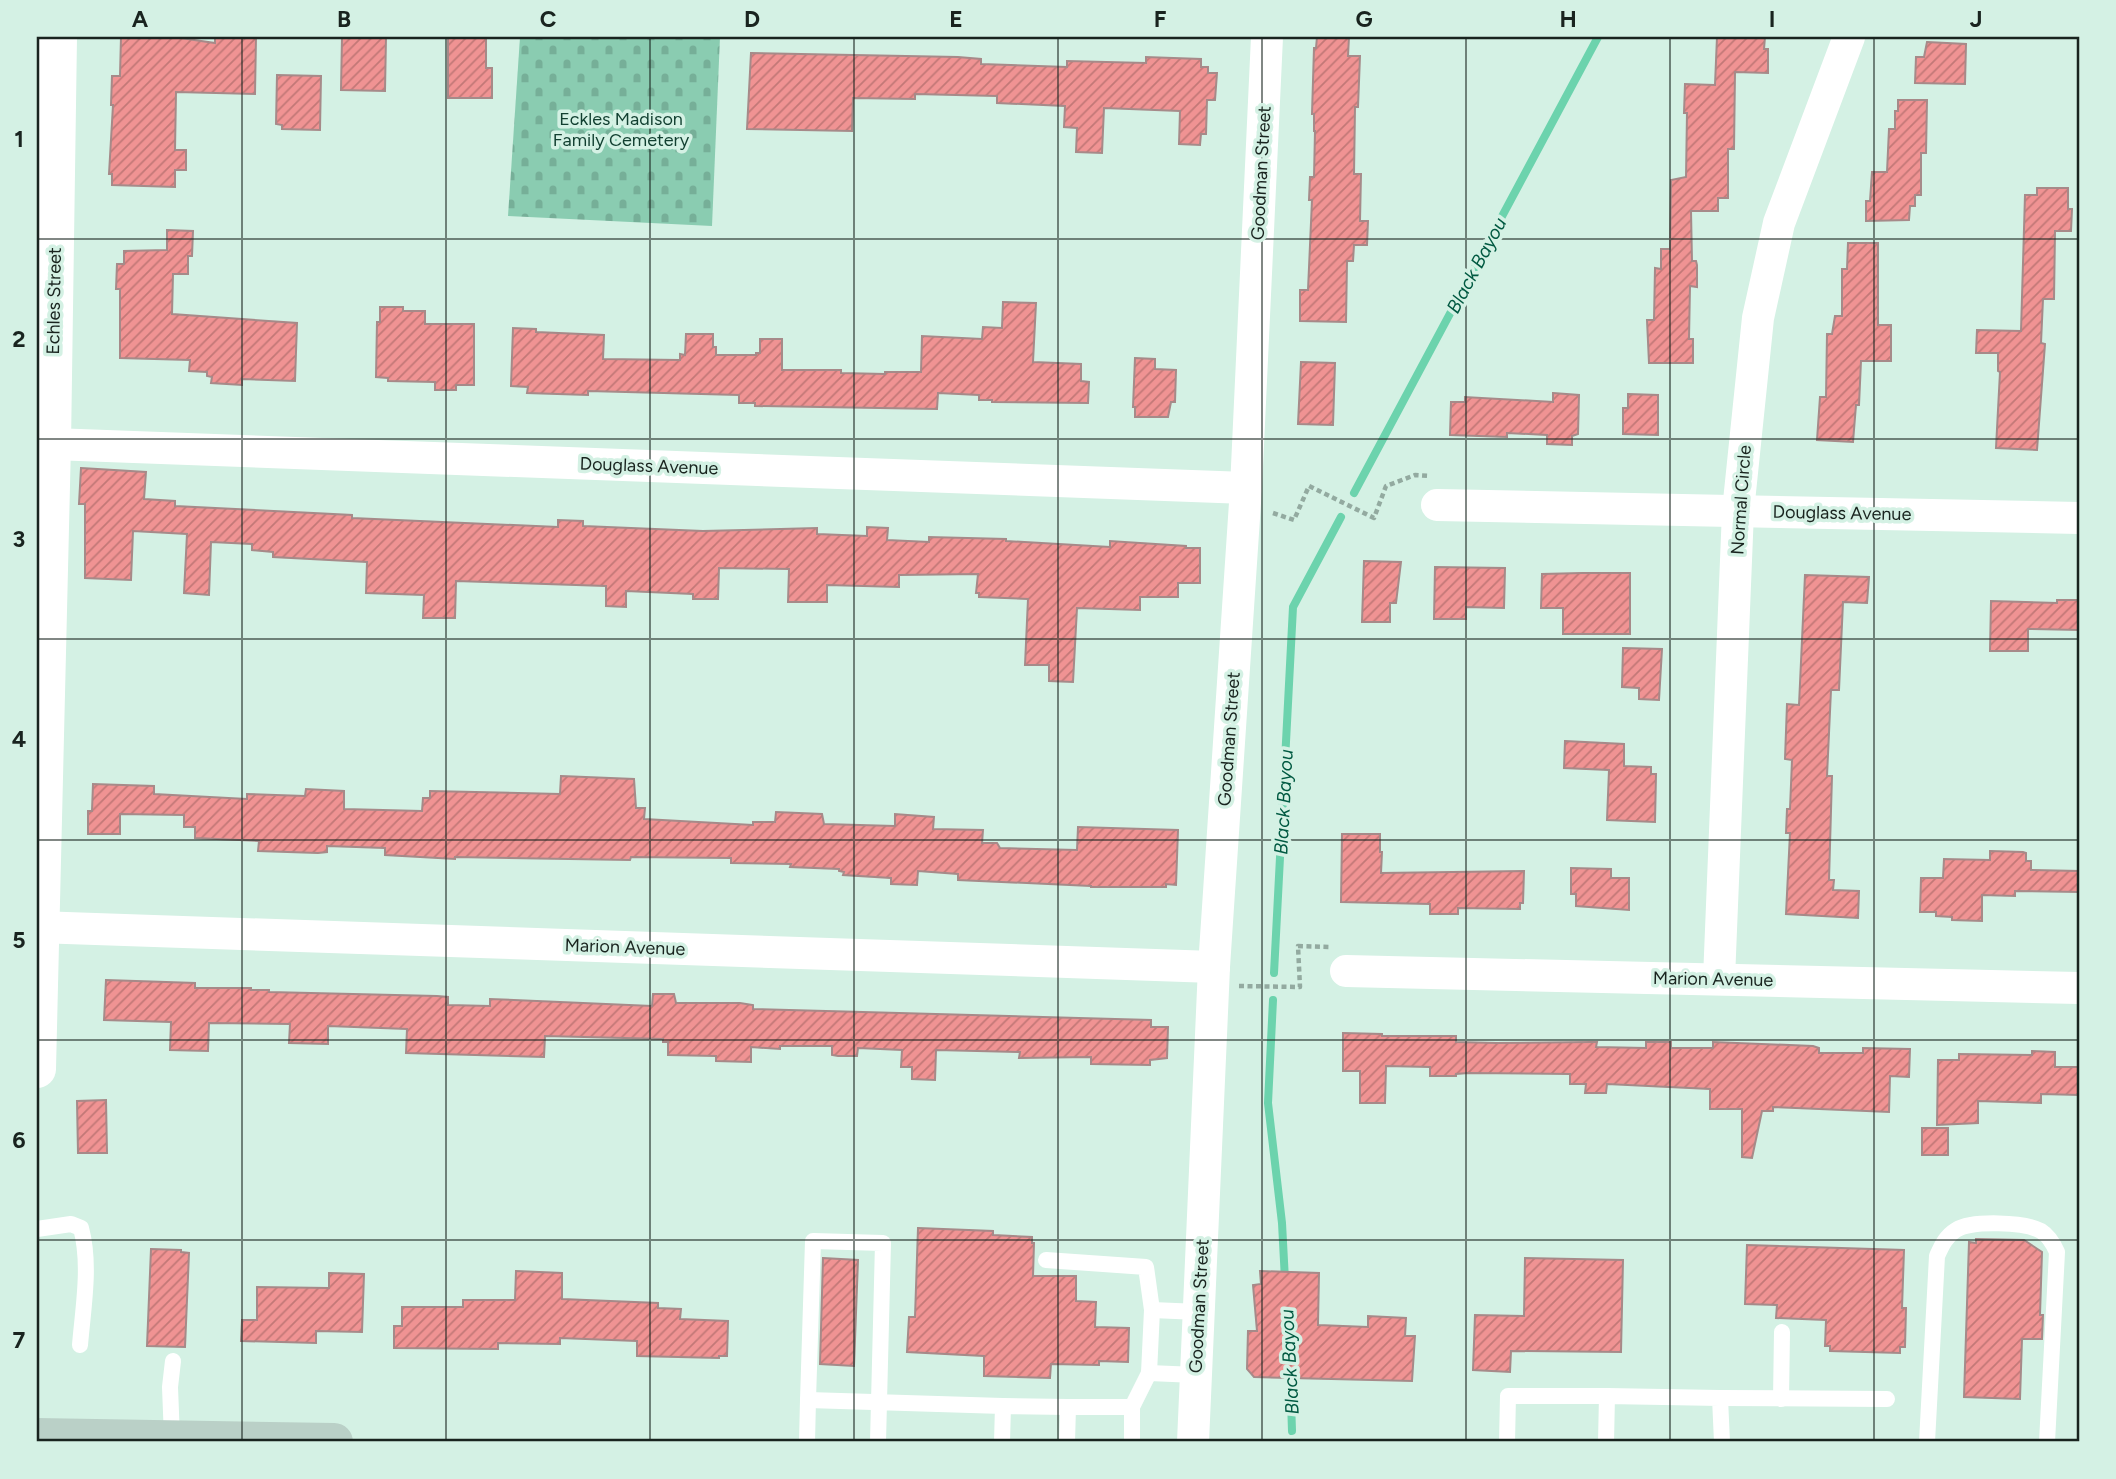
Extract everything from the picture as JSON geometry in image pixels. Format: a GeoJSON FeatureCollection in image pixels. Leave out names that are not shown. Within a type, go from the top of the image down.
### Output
{"type":"FeatureCollection","features":[{"type":"Feature","properties":{"kind":"main road"},"geometry":{"type":"LineString","coordinates":[[37,1437],[334,1442]]}},
{"type":"Feature","properties":{"kind":"street","name":"Echles Street"},"geometry":{"type":"LineString","coordinates":[[37,1069],[44,485],[52,444],[46,232],[58,37]]}},
{"type":"Feature","properties":{"kind":"street","name":"Goodman Street"},"geometry":{"type":"LineString","coordinates":[[1193,1442],[1199,1312],[1226,970],[1267,37]]}},
{"type":"Feature","properties":{"kind":"street","name":"Normal Circle"},"geometry":{"type":"LineString","coordinates":[[1718,979],[1738,511],[1758,318],[1779,223],[1849,37]]}},
{"type":"Feature","properties":{"kind":"street","name":"Douglass Avenue"},"geometry":{"type":"LineString","coordinates":[[52,444],[1246,496]]}},
{"type":"Feature","properties":{"kind":"street","name":"Douglass Avenue"},"geometry":{"type":"LineString","coordinates":[[1437,505],[2079,518]]}},
{"type":"Feature","properties":{"kind":"street","name":"Marion Avenue"},"geometry":{"type":"LineString","coordinates":[[38,927],[1226,970]]}},
{"type":"Feature","properties":{"kind":"street","name":"Marion Avenue"},"geometry":{"type":"LineString","coordinates":[[1346,971],[2079,988]]}},
{"type":"Feature","properties":{"kind":"lane"},"geometry":{"type":"LineString","coordinates":[[37,1229],[71,1224],[81,1228],[85,1242],[85,1285],[80,1345]]}},
{"type":"Feature","properties":{"kind":"lane"},"geometry":{"type":"LineString","coordinates":[[1927,1442],[1937,1256],[1944,1241],[1956,1229],[1975,1224],[2026,1225],[2042,1231],[2051,1239],[2057,1252],[2047,1442]]}},
{"type":"Feature","properties":{"kind":"lane"},"geometry":{"type":"LineString","coordinates":[[807,1442],[813,1241],[883,1243],[878,1442]]}},
{"type":"Feature","properties":{"kind":"lane"},"geometry":{"type":"LineString","coordinates":[[1046,1261],[1146,1267],[1152,1310],[1149,1373],[1132,1407],[1132,1442]]}},
{"type":"Feature","properties":{"kind":"lane"},"geometry":{"type":"LineString","coordinates":[[1152,1310],[1199,1312]]}},
{"type":"Feature","properties":{"kind":"lane"},"geometry":{"type":"LineString","coordinates":[[1781,1399],[1782,1332]]}},
{"type":"Feature","properties":{"kind":"lane"},"geometry":{"type":"LineString","coordinates":[[172,1438],[170,1387],[173,1362]]}},
{"type":"Feature","properties":{"kind":"lane"},"geometry":{"type":"LineString","coordinates":[[1149,1373],[1196,1375]]}},
{"type":"Feature","properties":{"kind":"lane"},"geometry":{"type":"LineString","coordinates":[[1507,1442],[1508,1396],[1887,1399]]}},
{"type":"Feature","properties":{"kind":"lane"},"geometry":{"type":"LineString","coordinates":[[1606,1442],[1607,1396]]}},
{"type":"Feature","properties":{"kind":"lane"},"geometry":{"type":"LineString","coordinates":[[1720,1398],[1722,1442]]}},
{"type":"Feature","properties":{"kind":"lane"},"geometry":{"type":"LineString","coordinates":[[808,1401],[1132,1407]]}},
{"type":"Feature","properties":{"kind":"lane"},"geometry":{"type":"LineString","coordinates":[[1002,1442],[1003,1406]]}},
{"type":"Feature","properties":{"kind":"lane"},"geometry":{"type":"LineString","coordinates":[[1067,1442],[1068,1407]]}},
{"type":"Feature","properties":{"kind":"path"},"geometry":{"type":"LineString","coordinates":[[1246,496],[1294,520],[1309,486],[1374,518],[1386,486],[1415,475],[1439,476],[1437,505]]}},
{"type":"Feature","properties":{"kind":"path"},"geometry":{"type":"LineString","coordinates":[[1226,970],[1238,986],[1300,987],[1298,946],[1345,948],[1346,971]]}},
{"type":"Feature","properties":{"kind":"green space","name":"Eckles Madison Family Cemetery"},"geometry":{"type":"Polygon","coordinates":[[[520,37],[720,37],[712,226],[508,216],[520,37]]]}},
{"type":"Feature","properties":{"kind":"building"},"geometry":{"type":"Polygon","coordinates":[[[121,37],[174,37],[215,43],[215,37],[256,37],[255,94],[176,92],[175,150],[186,150],[186,170],[175,170],[175,187],[112,185],[112,174],[109,174],[112,76],[120,76],[121,37]]]}},
{"type":"Feature","properties":{"kind":"building"},"geometry":{"type":"Polygon","coordinates":[[[342,37],[386,37],[385,91],[341,90],[342,37]]]}},
{"type":"Feature","properties":{"kind":"building"},"geometry":{"type":"Polygon","coordinates":[[[486,37],[486,68],[492,68],[492,98],[448,98],[448,38],[486,37]]]}},
{"type":"Feature","properties":{"kind":"building"},"geometry":{"type":"Polygon","coordinates":[[[1317,37],[1349,37],[1348,56],[1360,56],[1358,107],[1355,107],[1354,174],[1361,174],[1360,221],[1368,221],[1367,245],[1354,245],[1353,261],[1347,261],[1346,322],[1300,321],[1300,290],[1308,290],[1312,200],[1309,200],[1310,177],[1314,177],[1314,48],[1317,37]]]}},
{"type":"Feature","properties":{"kind":"building"},"geometry":{"type":"Polygon","coordinates":[[[1717,37],[1765,37],[1768,73],[1735,72],[1734,149],[1728,149],[1728,198],[1718,198],[1718,211],[1691,211],[1692,261],[1696,261],[1697,265],[1697,287],[1690,286],[1689,339],[1693,339],[1693,363],[1649,363],[1647,320],[1654,320],[1655,268],[1661,269],[1661,249],[1670,249],[1671,180],[1686,177],[1685,84],[1715,85],[1717,37]]]}},
{"type":"Feature","properties":{"kind":"building"},"geometry":{"type":"Polygon","coordinates":[[[1927,42],[1966,44],[1965,84],[1915,83],[1916,57],[1924,57],[1927,42]]]}},
{"type":"Feature","properties":{"kind":"building"},"geometry":{"type":"Polygon","coordinates":[[[751,53],[958,57],[981,59],[981,64],[1067,67],[1067,61],[1146,63],[1146,57],[1201,59],[1201,67],[1208,67],[1208,73],[1217,73],[1215,100],[1207,100],[1206,134],[1201,134],[1200,145],[1179,144],[1180,111],[1104,108],[1102,153],[1076,152],[1077,128],[1064,127],[1065,106],[997,103],[997,96],[915,94],[915,99],[853,98],[852,131],[747,129],[751,53]]]}},
{"type":"Feature","properties":{"kind":"building"},"geometry":{"type":"Polygon","coordinates":[[[277,75],[321,76],[320,130],[282,129],[282,125],[276,124],[277,75]]]}},
{"type":"Feature","properties":{"kind":"building"},"geometry":{"type":"Polygon","coordinates":[[[1898,100],[1927,100],[1926,153],[1921,153],[1921,195],[1915,195],[1915,206],[1910,206],[1909,220],[1866,221],[1866,201],[1870,201],[1872,172],[1887,172],[1889,129],[1895,129],[1898,100]]]}},
{"type":"Feature","properties":{"kind":"building"},"geometry":{"type":"Polygon","coordinates":[[[2037,188],[2068,188],[2068,209],[2072,209],[2071,231],[2055,231],[2054,299],[2043,299],[2041,343],[2045,344],[2037,450],[1996,448],[2000,372],[1998,353],[1976,353],[1977,330],[2021,331],[2025,195],[2037,195],[2037,188]]]}},
{"type":"Feature","properties":{"kind":"building"},"geometry":{"type":"Polygon","coordinates":[[[167,230],[193,231],[188,274],[173,274],[172,314],[297,323],[295,381],[242,379],[242,385],[211,383],[212,377],[207,376],[207,372],[189,371],[190,360],[120,358],[120,289],[116,289],[117,264],[124,264],[124,251],[167,250],[167,230]]]}},
{"type":"Feature","properties":{"kind":"building"},"geometry":{"type":"Polygon","coordinates":[[[1848,243],[1878,243],[1878,325],[1891,325],[1891,361],[1861,361],[1859,405],[1856,405],[1853,442],[1817,440],[1820,397],[1826,397],[1827,334],[1832,334],[1835,316],[1842,316],[1842,269],[1847,269],[1848,243]]]}},
{"type":"Feature","properties":{"kind":"building"},"geometry":{"type":"Polygon","coordinates":[[[1003,302],[1036,303],[1033,362],[1081,364],[1081,381],[1089,382],[1088,403],[992,402],[979,400],[979,395],[938,393],[937,409],[755,406],[755,403],[739,403],[739,395],[588,391],[588,395],[527,393],[528,387],[511,386],[513,328],[536,329],[536,332],[604,335],[603,359],[680,360],[680,354],[685,355],[686,334],[713,334],[716,355],[756,355],[760,353],[760,339],[782,339],[782,370],[841,370],[841,373],[885,374],[921,372],[922,336],[982,339],[983,327],[1002,328],[1003,302]]]}},
{"type":"Feature","properties":{"kind":"building"},"geometry":{"type":"Polygon","coordinates":[[[380,307],[425,311],[425,324],[474,324],[474,385],[456,385],[456,390],[435,390],[435,382],[388,381],[388,378],[376,377],[377,322],[380,322],[380,307]]]}},
{"type":"Feature","properties":{"kind":"building"},"geometry":{"type":"Polygon","coordinates":[[[1135,358],[1155,359],[1155,369],[1176,370],[1175,402],[1171,402],[1168,417],[1135,417],[1135,358]]]}},
{"type":"Feature","properties":{"kind":"building"},"geometry":{"type":"Polygon","coordinates":[[[1301,362],[1335,363],[1333,425],[1298,424],[1301,362]]]}},
{"type":"Feature","properties":{"kind":"building"},"geometry":{"type":"Polygon","coordinates":[[[1553,393],[1579,395],[1578,434],[1572,436],[1572,445],[1547,444],[1547,435],[1450,435],[1451,402],[1465,402],[1465,397],[1553,402],[1553,393]]]}},
{"type":"Feature","properties":{"kind":"building"},"geometry":{"type":"Polygon","coordinates":[[[1628,394],[1658,395],[1658,435],[1623,434],[1623,408],[1628,408],[1628,394]]]}},
{"type":"Feature","properties":{"kind":"building"},"geometry":{"type":"Polygon","coordinates":[[[81,468],[146,472],[144,499],[175,501],[175,506],[352,515],[352,518],[558,527],[558,520],[583,521],[583,526],[703,531],[817,528],[817,534],[867,536],[867,527],[888,528],[887,540],[929,542],[929,537],[1006,539],[1110,547],[1110,541],[1186,546],[1200,548],[1200,583],[1178,583],[1178,597],[1140,597],[1140,610],[1077,608],[1073,682],[1049,681],[1049,665],[1025,665],[1028,599],[979,597],[979,593],[976,593],[978,574],[899,575],[899,587],[827,585],[827,602],[788,602],[789,569],[719,568],[718,599],[693,599],[693,594],[626,591],[626,607],[606,606],[606,586],[456,581],[455,618],[423,618],[424,595],[366,593],[367,562],[273,557],[273,552],[252,550],[252,544],[211,542],[209,595],[184,593],[187,534],[133,531],[131,580],[85,578],[85,504],[79,504],[81,468]]]}},
{"type":"Feature","properties":{"kind":"building"},"geometry":{"type":"Polygon","coordinates":[[[1364,561],[1401,562],[1396,603],[1390,603],[1390,622],[1362,622],[1364,561]]]}},
{"type":"Feature","properties":{"kind":"building"},"geometry":{"type":"Polygon","coordinates":[[[1435,567],[1505,568],[1504,608],[1466,607],[1466,619],[1434,619],[1435,567]]]}},
{"type":"Feature","properties":{"kind":"building"},"geometry":{"type":"Polygon","coordinates":[[[1630,573],[1630,634],[1563,634],[1563,608],[1541,608],[1542,574],[1630,573]]]}},
{"type":"Feature","properties":{"kind":"building"},"geometry":{"type":"Polygon","coordinates":[[[1805,575],[1869,577],[1867,603],[1843,602],[1839,690],[1831,690],[1827,776],[1832,776],[1829,880],[1834,880],[1833,890],[1859,891],[1858,918],[1786,914],[1790,833],[1786,833],[1792,760],[1785,759],[1787,704],[1799,705],[1805,575]]]}},
{"type":"Feature","properties":{"kind":"building"},"geometry":{"type":"Polygon","coordinates":[[[2057,600],[2079,600],[2079,630],[2028,629],[2028,651],[1990,651],[1991,601],[2057,603],[2057,600]]]}},
{"type":"Feature","properties":{"kind":"building"},"geometry":{"type":"Polygon","coordinates":[[[1623,648],[1662,649],[1659,700],[1639,699],[1639,688],[1622,687],[1623,648]]]}},
{"type":"Feature","properties":{"kind":"building"},"geometry":{"type":"Polygon","coordinates":[[[1565,741],[1624,744],[1624,766],[1651,767],[1651,774],[1656,774],[1655,822],[1607,820],[1609,770],[1564,768],[1565,741]]]}},
{"type":"Feature","properties":{"kind":"building"},"geometry":{"type":"Polygon","coordinates":[[[561,776],[634,779],[636,808],[645,808],[644,819],[753,825],[753,822],[775,822],[776,812],[822,814],[824,824],[895,826],[895,814],[934,817],[933,829],[983,830],[982,843],[997,843],[1000,848],[1077,850],[1078,827],[1178,830],[1176,885],[1091,887],[958,880],[958,874],[918,871],[917,885],[891,884],[891,878],[843,875],[844,872],[839,869],[790,867],[791,864],[731,863],[731,858],[455,859],[385,855],[385,848],[327,846],[327,852],[318,853],[258,851],[259,841],[195,838],[195,827],[184,827],[184,815],[120,814],[120,834],[88,834],[88,811],[92,811],[93,784],[154,786],[154,794],[247,799],[247,794],[305,796],[306,789],[344,791],[344,809],[422,811],[423,798],[430,798],[430,791],[560,794],[561,776]]]}},
{"type":"Feature","properties":{"kind":"building"},"geometry":{"type":"Polygon","coordinates":[[[1342,834],[1380,834],[1381,873],[1524,871],[1523,903],[1520,903],[1520,909],[1458,908],[1458,914],[1430,914],[1430,904],[1341,902],[1342,834]]]}},
{"type":"Feature","properties":{"kind":"building"},"geometry":{"type":"Polygon","coordinates":[[[1990,851],[2026,853],[2026,861],[2031,861],[2031,870],[2079,871],[2079,892],[2015,891],[2015,896],[1982,895],[1982,921],[1952,920],[1952,917],[1936,916],[1936,912],[1920,912],[1921,878],[1943,878],[1944,859],[1990,860],[1990,851]]]}},
{"type":"Feature","properties":{"kind":"building"},"geometry":{"type":"Polygon","coordinates":[[[1571,868],[1611,869],[1611,878],[1629,878],[1629,910],[1576,906],[1576,894],[1571,894],[1571,868]]]}},
{"type":"Feature","properties":{"kind":"building"},"geometry":{"type":"Polygon","coordinates":[[[106,980],[195,983],[195,988],[251,988],[269,992],[437,996],[448,997],[448,1005],[490,1006],[490,999],[652,1006],[653,994],[674,994],[676,1003],[740,1003],[753,1005],[753,1009],[1151,1020],[1151,1027],[1168,1027],[1167,1058],[1150,1060],[1150,1065],[1091,1064],[1091,1057],[1019,1058],[1020,1052],[936,1050],[935,1080],[912,1079],[912,1067],[901,1067],[902,1050],[858,1048],[857,1056],[838,1056],[832,1055],[832,1046],[780,1046],[780,1049],[751,1047],[751,1062],[716,1061],[716,1056],[668,1055],[668,1042],[663,1042],[663,1039],[545,1036],[544,1057],[406,1053],[407,1029],[328,1026],[328,1044],[289,1043],[290,1024],[209,1023],[208,1051],[170,1050],[171,1022],[104,1020],[106,980]]]}},
{"type":"Feature","properties":{"kind":"building"},"geometry":{"type":"Polygon","coordinates":[[[1343,1033],[1456,1036],[1456,1042],[1597,1042],[1596,1047],[1646,1048],[1646,1042],[1671,1042],[1671,1048],[1713,1048],[1713,1042],[1813,1046],[1819,1048],[1819,1053],[1863,1053],[1863,1048],[1910,1049],[1909,1077],[1890,1076],[1889,1112],[1773,1107],[1773,1111],[1762,1111],[1752,1158],[1742,1157],[1742,1109],[1710,1109],[1710,1089],[1607,1084],[1606,1093],[1585,1093],[1586,1084],[1570,1084],[1570,1074],[1468,1073],[1430,1076],[1430,1067],[1386,1066],[1385,1103],[1360,1103],[1360,1071],[1343,1071],[1343,1033]]]}},
{"type":"Feature","properties":{"kind":"building"},"geometry":{"type":"Polygon","coordinates":[[[2032,1051],[2055,1052],[2055,1067],[2079,1067],[2079,1095],[2041,1094],[2041,1103],[1978,1101],[1978,1123],[1937,1125],[1938,1060],[1959,1060],[1959,1054],[2032,1055],[2032,1051]]]}},
{"type":"Feature","properties":{"kind":"building"},"geometry":{"type":"Polygon","coordinates":[[[106,1100],[107,1153],[78,1153],[77,1101],[106,1100]]]}},
{"type":"Feature","properties":{"kind":"building"},"geometry":{"type":"Polygon","coordinates":[[[1922,1128],[1948,1128],[1948,1155],[1922,1155],[1922,1128]]]}},
{"type":"Feature","properties":{"kind":"building"},"geometry":{"type":"Polygon","coordinates":[[[918,1228],[993,1231],[993,1235],[1032,1237],[1033,1276],[1076,1276],[1076,1301],[1096,1302],[1095,1327],[1129,1328],[1128,1362],[1099,1361],[1099,1365],[1051,1364],[1050,1378],[984,1376],[984,1356],[907,1352],[909,1317],[915,1317],[918,1228]]]}},
{"type":"Feature","properties":{"kind":"building"},"geometry":{"type":"Polygon","coordinates":[[[1976,1239],[2024,1240],[2042,1252],[2042,1339],[2022,1339],[2020,1399],[1964,1397],[1969,1242],[1976,1243],[1976,1239]]]}},
{"type":"Feature","properties":{"kind":"building"},"geometry":{"type":"Polygon","coordinates":[[[1747,1245],[1904,1250],[1902,1308],[1906,1308],[1905,1347],[1900,1347],[1900,1353],[1830,1351],[1830,1346],[1825,1346],[1826,1320],[1776,1318],[1777,1305],[1745,1304],[1747,1245]]]}},
{"type":"Feature","properties":{"kind":"building"},"geometry":{"type":"Polygon","coordinates":[[[151,1249],[181,1250],[189,1253],[185,1347],[147,1346],[151,1249]]]}},
{"type":"Feature","properties":{"kind":"building"},"geometry":{"type":"Polygon","coordinates":[[[823,1258],[858,1260],[854,1366],[820,1364],[823,1258]]]}},
{"type":"Feature","properties":{"kind":"building"},"geometry":{"type":"Polygon","coordinates":[[[1525,1258],[1623,1260],[1621,1352],[1511,1351],[1510,1372],[1473,1370],[1475,1315],[1524,1316],[1525,1258]]]}},
{"type":"Feature","properties":{"kind":"building"},"geometry":{"type":"Polygon","coordinates":[[[516,1271],[562,1273],[562,1299],[658,1303],[658,1308],[681,1309],[680,1319],[728,1321],[727,1356],[637,1356],[637,1341],[560,1338],[560,1344],[498,1343],[498,1349],[394,1348],[394,1326],[402,1326],[402,1307],[463,1307],[463,1300],[515,1300],[516,1271]]]}},
{"type":"Feature","properties":{"kind":"building"},"geometry":{"type":"Polygon","coordinates":[[[1260,1271],[1319,1273],[1318,1325],[1368,1327],[1368,1316],[1406,1318],[1405,1336],[1415,1336],[1412,1381],[1254,1377],[1247,1369],[1248,1331],[1257,1331],[1253,1285],[1261,1284],[1260,1271]]]}},
{"type":"Feature","properties":{"kind":"building"},"geometry":{"type":"Polygon","coordinates":[[[329,1273],[364,1274],[362,1332],[316,1331],[316,1343],[241,1341],[242,1320],[257,1320],[257,1287],[329,1288],[329,1273]]]}},
{"type":"Feature","properties":{"kind":"waterway","name":"Black Bayou"},"geometry":{"type":"LineString","coordinates":[[1354,493],[1598,37]]}},
{"type":"Feature","properties":{"kind":"waterway","name":"Black Bayou"},"geometry":{"type":"LineString","coordinates":[[1274,973],[1293,607],[1341,517]]}},
{"type":"Feature","properties":{"kind":"waterway","name":"Black Bayou"},"geometry":{"type":"LineString","coordinates":[[1273,1000],[1268,1103],[1282,1223],[1285,1280]]}},
{"type":"Feature","properties":{"kind":"waterway","name":"Black Bayou"},"geometry":{"type":"LineString","coordinates":[[1290,1370],[1292,1431]]}}]}
